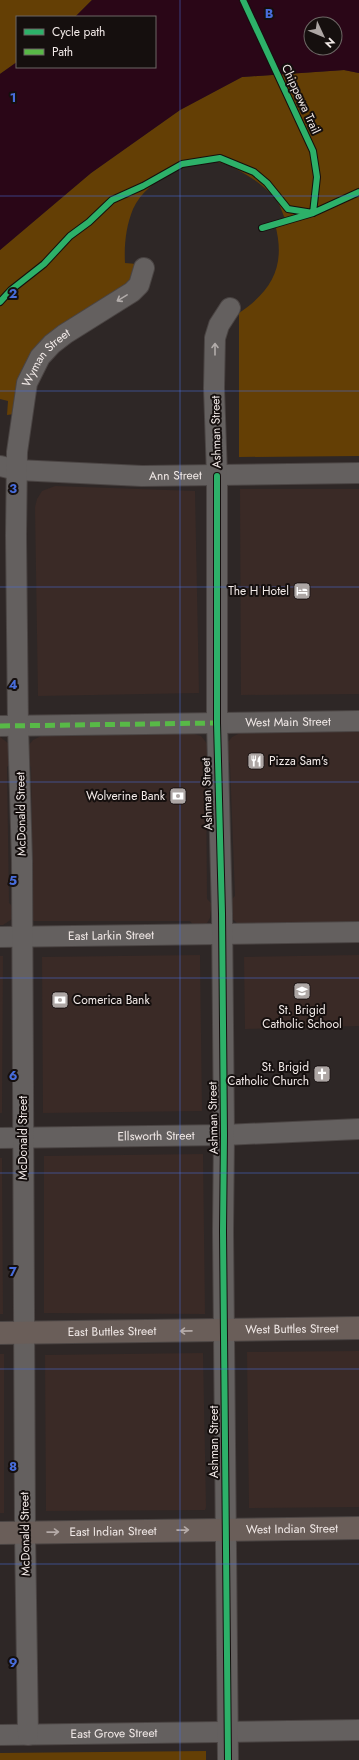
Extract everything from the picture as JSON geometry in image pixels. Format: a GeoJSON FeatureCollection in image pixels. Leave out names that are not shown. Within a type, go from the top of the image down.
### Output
{"type":"FeatureCollection","features":[{"type":"Feature","properties":{"kind":"highway","name":"West Buttles Street"},"geometry":{"type":"LineString","coordinates":[[225,1330],[359,1328]]}},
{"type":"Feature","properties":{"kind":"highway","name":"East Buttles Street"},"geometry":{"type":"LineString","coordinates":[[0,1333],[225,1330]]}},
{"type":"Feature","properties":{"kind":"highway","name":"West Indian Street"},"geometry":{"type":"LineString","coordinates":[[226,1530],[359,1528]]}},
{"type":"Feature","properties":{"kind":"highway","name":"East Indian Street"},"geometry":{"type":"LineString","coordinates":[[0,1532],[226,1530]]}},
{"type":"Feature","properties":{"kind":"street","name":"Wyman Street"},"geometry":{"type":"LineString","coordinates":[[8,468],[20,425],[27,383],[40,357],[52,344],[65,334],[132,292],[139,285],[144,268]]}},
{"type":"Feature","properties":{"kind":"street","name":"Ashman Street"},"geometry":{"type":"LineString","coordinates":[[228,1760],[223,1231],[224,1135],[222,934],[217,723],[217,476],[215,338],[219,325],[230,308]]}},
{"type":"Feature","properties":{"kind":"street","name":"Ann Street"},"geometry":{"type":"LineString","coordinates":[[8,468],[87,474],[217,476],[359,473]]}},
{"type":"Feature","properties":{"kind":"street","name":"McDonald Street"},"geometry":{"type":"LineString","coordinates":[[8,468],[9,726],[22,936],[25,1532],[28,1735]]}},
{"type":"Feature","properties":{"kind":"street","name":"West Main Street"},"geometry":{"type":"LineString","coordinates":[[9,726],[359,721]]}},
{"type":"Feature","properties":{"kind":"street","name":"East Larkin Street"},"geometry":{"type":"LineString","coordinates":[[0,937],[359,932]]}},
{"type":"Feature","properties":{"kind":"street","name":"Ellsworth Street"},"geometry":{"type":"LineString","coordinates":[[0,1138],[224,1135],[359,1129]]}},
{"type":"Feature","properties":{"kind":"street","name":"East Grove Street"},"geometry":{"type":"LineString","coordinates":[[0,1735],[359,1730]]}},
{"type":"Feature","properties":{"kind":"shaded area"},"geometry":{"type":"Polygon","coordinates":[[[0,0],[92,0],[76,16],[16,16],[16,63],[0,74],[0,0]]]}},
{"type":"Feature","properties":{"kind":"shaded area"},"geometry":{"type":"Polygon","coordinates":[[[92,0],[359,0],[359,73],[344,70],[242,77],[180,110],[91,173],[0,250],[0,74],[16,63],[16,68],[156,68],[156,16],[76,16],[92,0]]]}},
{"type":"Feature","properties":{"kind":"shaded area"},"geometry":{"type":"Polygon","coordinates":[[[344,70],[359,73],[359,456],[239,457],[239,313],[261,295],[274,275],[279,252],[275,224],[286,221],[277,201],[266,189],[233,167],[211,161],[205,161],[182,167],[161,179],[144,192],[133,209],[126,236],[125,263],[137,264],[136,279],[57,328],[14,414],[7,415],[8,401],[0,399],[0,250],[91,173],[180,110],[242,77],[344,70]]]}},
{"type":"Feature","properties":{"kind":"shaded area"},"geometry":{"type":"Polygon","coordinates":[[[55,486],[195,491],[199,693],[38,696],[35,507],[37,499],[42,491],[55,486]]]}},
{"type":"Feature","properties":{"kind":"shaded area","name":"The H Hotel"},"geometry":{"type":"Polygon","coordinates":[[[240,489],[359,489],[359,694],[241,695],[240,489]]]}},
{"type":"Feature","properties":{"kind":"shaded area"},"geometry":{"type":"Polygon","coordinates":[[[359,731],[359,925],[238,924],[229,916],[229,902],[235,896],[230,764],[226,758],[227,743],[232,737],[240,733],[359,731]]]}},
{"type":"Feature","properties":{"kind":"shaded area"},"geometry":{"type":"Polygon","coordinates":[[[191,733],[201,736],[209,746],[210,758],[206,765],[207,899],[212,904],[210,918],[207,923],[202,927],[195,927],[190,921],[34,921],[30,918],[28,908],[33,901],[31,767],[27,761],[28,746],[33,740],[41,736],[191,733]]]}},
{"type":"Feature","properties":{"kind":"shaded area"},"geometry":{"type":"Polygon","coordinates":[[[0,737],[8,743],[11,749],[12,762],[7,767],[9,903],[13,907],[12,919],[3,925],[0,925],[0,737]]]}},
{"type":"Feature","properties":{"kind":"shaded area"},"geometry":{"type":"Polygon","coordinates":[[[200,955],[202,1111],[43,1113],[42,957],[200,955]]]}},
{"type":"Feature","properties":{"kind":"shaded area","name":"St. Brigid Catholic School"},"geometry":{"type":"Polygon","coordinates":[[[359,955],[359,1026],[245,1029],[244,957],[359,955]]]}},
{"type":"Feature","properties":{"kind":"shaded area"},"geometry":{"type":"Polygon","coordinates":[[[0,956],[3,956],[2,1113],[0,1113],[0,956]]]}},
{"type":"Feature","properties":{"kind":"shaded area"},"geometry":{"type":"Polygon","coordinates":[[[203,1154],[205,1314],[44,1313],[44,1156],[203,1154]]]}},
{"type":"Feature","properties":{"kind":"shaded area"},"geometry":{"type":"Polygon","coordinates":[[[0,1158],[2,1158],[3,1314],[0,1314],[0,1158]]]}},
{"type":"Feature","properties":{"kind":"shaded area"},"geometry":{"type":"Polygon","coordinates":[[[359,1351],[359,1507],[249,1508],[247,1352],[359,1351]]]}},
{"type":"Feature","properties":{"kind":"shaded area"},"geometry":{"type":"Polygon","coordinates":[[[203,1353],[205,1510],[46,1511],[45,1355],[203,1353]]]}},
{"type":"Feature","properties":{"kind":"shaded area"},"geometry":{"type":"Polygon","coordinates":[[[0,1354],[4,1354],[4,1513],[0,1513],[0,1354]]]}},
{"type":"Feature","properties":{"kind":"shaded area"},"geometry":{"type":"Polygon","coordinates":[[[206,1751],[206,1760],[0,1760],[0,1753],[206,1751]]]}},
{"type":"Feature","properties":{"kind":"pier"},"geometry":{"type":"Polygon","coordinates":[[[239,0],[245,0],[281,76],[275,76],[239,0]]]}},
{"type":"Feature","properties":{"kind":"marked path"},"geometry":{"type":"LineString","coordinates":[[0,726],[217,723]]}},
{"type":"Feature","properties":{"kind":"cycle path","name":"Chippewa Trail"},"geometry":{"type":"LineString","coordinates":[[243,0],[313,151],[317,177],[313,213]]}},
{"type":"Feature","properties":{"kind":"cycle path"},"geometry":{"type":"LineString","coordinates":[[0,302],[11,290],[44,264],[70,236],[89,222],[112,200],[143,186],[182,164],[220,158],[254,172],[267,183],[288,209],[313,213]]}},
{"type":"Feature","properties":{"kind":"cycle path"},"geometry":{"type":"LineString","coordinates":[[262,228],[313,213],[359,192]]}},
{"type":"Feature","properties":{"kind":"cycle path"},"geometry":{"type":"LineString","coordinates":[[217,476],[217,723],[222,913],[224,1135],[223,1231],[228,1760]]}},
{"type":"Feature","properties":{"kind":"place","name":"The H Hotel"},"geometry":{"type":"Point","coordinates":[302,591]}},
{"type":"Feature","properties":{"kind":"place","name":"Pizza Sam's"},"geometry":{"type":"Point","coordinates":[256,761]}},
{"type":"Feature","properties":{"kind":"place","name":"Wolverine Bank"},"geometry":{"type":"Point","coordinates":[178,796]}},
{"type":"Feature","properties":{"kind":"place","name":"St. Brigid Catholic School"},"geometry":{"type":"Point","coordinates":[302,991]}},
{"type":"Feature","properties":{"kind":"place","name":"Comerica Bank"},"geometry":{"type":"Point","coordinates":[60,1000]}},
{"type":"Feature","properties":{"kind":"place","name":"St. Brigid Catholic Church"},"geometry":{"type":"Point","coordinates":[322,1074]}}]}
